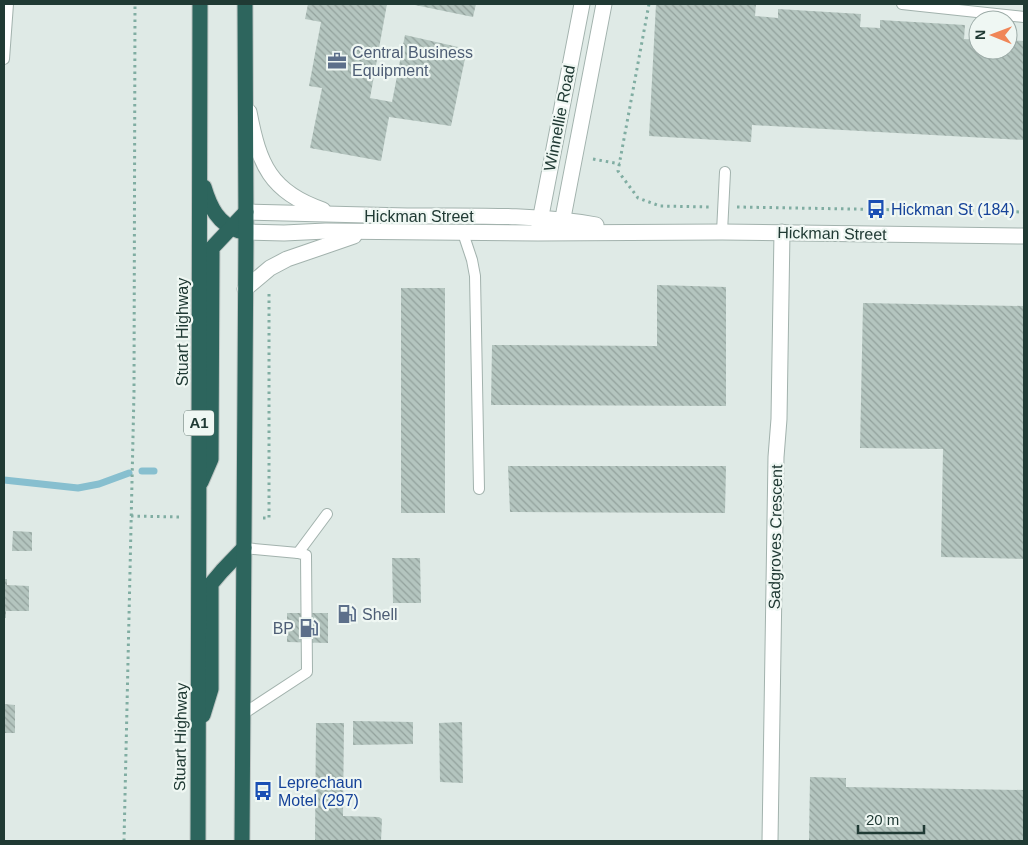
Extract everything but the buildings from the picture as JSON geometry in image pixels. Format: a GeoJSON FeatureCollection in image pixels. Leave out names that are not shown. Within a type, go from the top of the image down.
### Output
{"type":"FeatureCollection","features":[{"type":"Feature","properties":{"kind":"highway","name":"Stuart Highway"},"geometry":{"type":"LineString","coordinates":[[198,841],[200,4]]}},
{"type":"Feature","properties":{"kind":"highway"},"geometry":{"type":"LineString","coordinates":[[242,841],[246,232],[245,4]]}},
{"type":"Feature","properties":{"kind":"highway"},"geometry":{"type":"LineString","coordinates":[[199,170],[209,205],[218,217],[231,228],[246,232]]}},
{"type":"Feature","properties":{"kind":"highway"},"geometry":{"type":"LineString","coordinates":[[199,488],[211,459],[212,248],[246,212]]}},
{"type":"Feature","properties":{"kind":"highway"},"geometry":{"type":"LineString","coordinates":[[198,731],[211,689],[211,584],[244,548]]}},
{"type":"Feature","properties":{"kind":"street","name":"Winnellie Road"},"geometry":{"type":"LineString","coordinates":[[539,226],[582,4]]}},
{"type":"Feature","properties":{"kind":"street","name":"Winnellie Road"},"geometry":{"type":"LineString","coordinates":[[562,226],[604,4]]}},
{"type":"Feature","properties":{"kind":"street","name":"Hickman Street"},"geometry":{"type":"LineString","coordinates":[[244,88],[262,160],[271,176],[285,191],[302,202],[328,212],[347,215]]}},
{"type":"Feature","properties":{"kind":"street","name":"Hickman Street"},"geometry":{"type":"LineString","coordinates":[[246,212],[347,215],[640,232],[1024,236]]}},
{"type":"Feature","properties":{"kind":"street","name":"Hickman Street"},"geometry":{"type":"LineString","coordinates":[[246,232],[374,231],[464,233],[539,226]]}},
{"type":"Feature","properties":{"kind":"street","name":"Hickman Street"},"geometry":{"type":"LineString","coordinates":[[245,289],[270,268],[287,259],[338,240],[374,231]]}},
{"type":"Feature","properties":{"kind":"street","name":"Sadgroves Crescent"},"geometry":{"type":"LineString","coordinates":[[770,841],[776,457],[779,419],[782,232]]}},
{"type":"Feature","properties":{"kind":"lane"},"geometry":{"type":"LineString","coordinates":[[4,59],[8,4]]}},
{"type":"Feature","properties":{"kind":"lane"},"geometry":{"type":"LineString","coordinates":[[902,4],[1024,17]]}},
{"type":"Feature","properties":{"kind":"lane"},"geometry":{"type":"LineString","coordinates":[[722,232],[725,172]]}},
{"type":"Feature","properties":{"kind":"lane"},"geometry":{"type":"LineString","coordinates":[[464,233],[475,276],[479,489]]}},
{"type":"Feature","properties":{"kind":"lane"},"geometry":{"type":"LineString","coordinates":[[298,553],[327,514]]}},
{"type":"Feature","properties":{"kind":"lane"},"geometry":{"type":"LineString","coordinates":[[243,714],[307,672],[306,555],[244,548]]}},
{"type":"Feature","properties":{"kind":"path"},"geometry":{"type":"LineString","coordinates":[[124,841],[134,392],[135,4]]}},
{"type":"Feature","properties":{"kind":"path"},"geometry":{"type":"LineString","coordinates":[[649,4],[618,171],[638,198],[660,206],[1024,212]]}},
{"type":"Feature","properties":{"kind":"path"},"geometry":{"type":"LineString","coordinates":[[584,158],[620,164]]}},
{"type":"Feature","properties":{"kind":"path"},"geometry":{"type":"LineString","coordinates":[[261,518],[269,518],[268,292]]}},
{"type":"Feature","properties":{"kind":"path"},"geometry":{"type":"LineString","coordinates":[[131,516],[189,517]]}},
{"type":"Feature","properties":{"kind":"waterway"},"geometry":{"type":"LineString","coordinates":[[142,471],[154,471]]}},
{"type":"Feature","properties":{"kind":"waterway"},"geometry":{"type":"LineString","coordinates":[[4,480],[78,488],[99,484],[129,473]]}},
{"type":"Feature","properties":{"kind":"place","name":"Central Business Equipment"},"geometry":{"type":"Point","coordinates":[337,61]}},
{"type":"Feature","properties":{"kind":"place","name":"Hickman St (184)"},"geometry":{"type":"Point","coordinates":[876,209]}},
{"type":"Feature","properties":{"kind":"place","name":"Shell"},"geometry":{"type":"Point","coordinates":[347,614]}},
{"type":"Feature","properties":{"kind":"place","name":"BP"},"geometry":{"type":"Point","coordinates":[309,628]}},
{"type":"Feature","properties":{"kind":"place","name":"Leprechaun Motel (297)"},"geometry":{"type":"Point","coordinates":[263,791]}}]}
